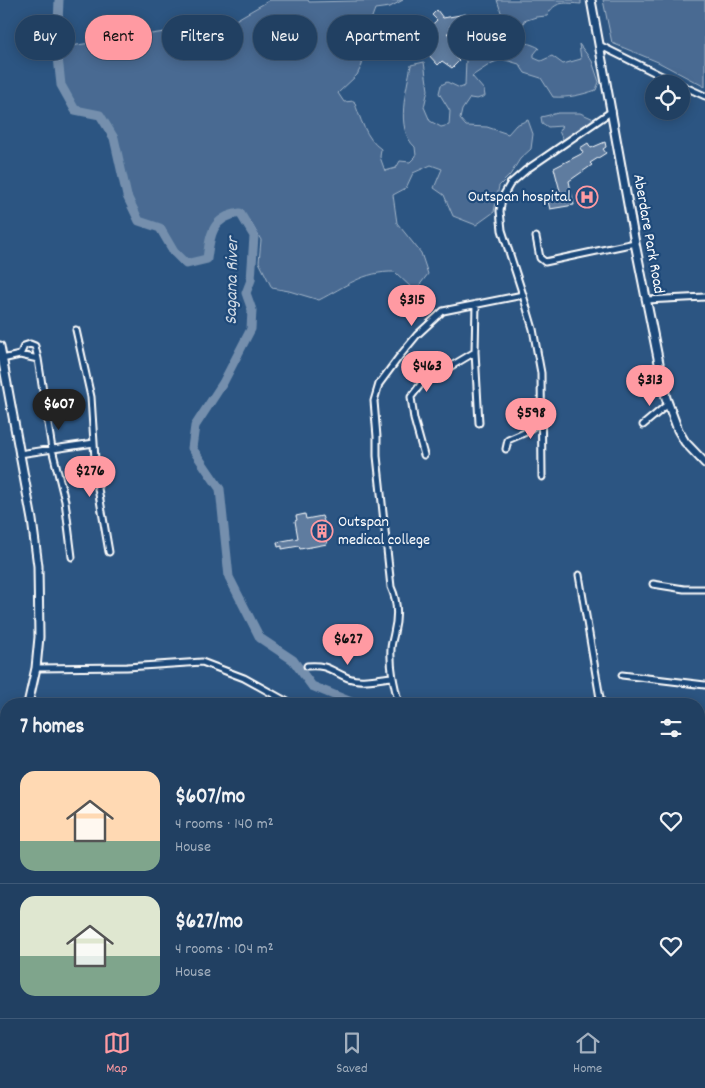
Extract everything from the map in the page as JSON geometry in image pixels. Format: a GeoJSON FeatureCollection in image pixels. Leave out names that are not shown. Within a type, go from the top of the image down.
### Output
{"type":"FeatureCollection","features":[{"type":"Feature","properties":{"kind":"street","name":"Aberdare Park Road"},"geometry":{"type":"LineString","coordinates":[[591,0],[635,243],[668,404],[685,442],[705,463]]}},
{"type":"Feature","properties":{"kind":"street"},"geometry":{"type":"LineString","coordinates":[[599,45],[661,75]]}},
{"type":"Feature","properties":{"kind":"street"},"geometry":{"type":"LineString","coordinates":[[690,89],[705,96]]}},
{"type":"Feature","properties":{"kind":"street"},"geometry":{"type":"LineString","coordinates":[[542,477],[540,465],[542,392],[538,352],[523,295],[502,230],[500,211],[502,198],[510,184],[526,170],[612,111]]}},
{"type":"Feature","properties":{"kind":"street"},"geometry":{"type":"LineString","coordinates":[[536,237],[540,258],[545,262],[635,243]]}},
{"type":"Feature","properties":{"kind":"street"},"geometry":{"type":"LineString","coordinates":[[397,698],[392,677],[391,646],[395,632],[397,599],[391,587],[378,466],[374,401],[376,391],[399,356],[443,311],[523,295]]}},
{"type":"Feature","properties":{"kind":"street"},"geometry":{"type":"LineString","coordinates":[[646,300],[705,297]]}},
{"type":"Feature","properties":{"kind":"street"},"geometry":{"type":"LineString","coordinates":[[476,304],[475,352],[479,423]]}},
{"type":"Feature","properties":{"kind":"street"},"geometry":{"type":"LineString","coordinates":[[76,330],[91,397],[94,468],[109,552]]}},
{"type":"Feature","properties":{"kind":"street"},"geometry":{"type":"LineString","coordinates":[[20,355],[24,346],[30,344],[35,346],[52,449],[65,502],[72,557]]}},
{"type":"Feature","properties":{"kind":"street"},"geometry":{"type":"LineString","coordinates":[[0,346],[32,520],[38,566],[39,637],[36,668],[29,698]]}},
{"type":"Feature","properties":{"kind":"street"},"geometry":{"type":"LineString","coordinates":[[424,455],[414,419],[412,397],[421,384],[475,352]]}},
{"type":"Feature","properties":{"kind":"street"},"geometry":{"type":"LineString","coordinates":[[2,359],[20,355],[38,359]]}},
{"type":"Feature","properties":{"kind":"street"},"geometry":{"type":"LineString","coordinates":[[643,425],[668,404]]}},
{"type":"Feature","properties":{"kind":"street"},"geometry":{"type":"LineString","coordinates":[[506,449],[508,440],[524,433],[542,420]]}},
{"type":"Feature","properties":{"kind":"street"},"geometry":{"type":"LineString","coordinates":[[19,454],[94,443]]}},
{"type":"Feature","properties":{"kind":"street"},"geometry":{"type":"LineString","coordinates":[[578,575],[594,654],[600,698]]}},
{"type":"Feature","properties":{"kind":"street"},"geometry":{"type":"LineString","coordinates":[[653,584],[684,590],[705,589]]}},
{"type":"Feature","properties":{"kind":"street"},"geometry":{"type":"LineString","coordinates":[[36,668],[127,667],[202,662],[244,678],[279,698]]}},
{"type":"Feature","properties":{"kind":"street"},"geometry":{"type":"LineString","coordinates":[[307,666],[330,667],[348,678],[356,680],[392,677]]}},
{"type":"Feature","properties":{"kind":"street"},"geometry":{"type":"LineString","coordinates":[[622,675],[705,685]]}},
{"type":"Feature","properties":{"kind":"shaded area"},"geometry":{"type":"Polygon","coordinates":[[[270,0],[308,0],[309,2],[403,0],[390,7],[375,9],[373,15],[327,15],[327,60],[363,60],[357,75],[338,93],[344,102],[354,101],[367,134],[381,149],[380,157],[385,171],[396,168],[400,161],[410,162],[416,156],[415,147],[405,130],[403,119],[411,65],[424,62],[428,90],[424,107],[430,121],[441,127],[449,125],[450,111],[439,93],[441,85],[447,82],[460,88],[465,86],[466,60],[500,60],[472,76],[484,90],[485,96],[477,99],[470,98],[462,110],[460,119],[466,126],[487,127],[508,134],[516,125],[528,120],[533,134],[531,149],[520,159],[510,175],[499,186],[494,212],[476,225],[453,216],[444,195],[434,188],[442,169],[431,165],[413,173],[406,188],[393,195],[397,223],[421,253],[428,274],[415,291],[395,272],[384,272],[364,277],[319,300],[272,288],[259,262],[261,240],[250,221],[240,213],[223,218],[214,228],[209,242],[207,259],[186,264],[174,252],[160,228],[139,221],[127,196],[114,138],[100,115],[75,110],[61,85],[58,60],[75,60],[75,45],[85,44],[85,60],[152,60],[152,34],[162,32],[162,60],[243,60],[243,16],[270,0]]]}},
{"type":"Feature","properties":{"kind":"shaded area"},"geometry":{"type":"Polygon","coordinates":[[[497,0],[581,0],[581,4],[557,5],[553,7],[547,16],[525,21],[525,15],[502,15],[497,0]]]}},
{"type":"Feature","properties":{"kind":"shaded area"},"geometry":{"type":"Polygon","coordinates":[[[603,0],[705,0],[705,87],[690,79],[690,75],[682,75],[658,62],[612,43],[603,0]]]}},
{"type":"Feature","properties":{"kind":"shaded area"},"geometry":{"type":"Polygon","coordinates":[[[525,42],[539,48],[534,54],[534,58],[541,61],[552,56],[563,64],[581,59],[579,44],[592,61],[599,82],[596,90],[575,96],[553,97],[541,78],[525,73],[519,64],[505,60],[525,60],[525,42]]]}},
{"type":"Feature","properties":{"kind":"shaded area"},"geometry":{"type":"Polygon","coordinates":[[[558,113],[580,113],[594,119],[563,140],[559,131],[562,126],[548,127],[542,123],[541,117],[558,113]]]}},
{"type":"Feature","properties":{"kind":"building"},"geometry":{"type":"Polygon","coordinates":[[[437,10],[443,18],[448,17],[448,60],[459,61],[452,68],[442,61],[438,65],[433,60],[438,60],[438,15],[432,15],[437,10]]]}},
{"type":"Feature","properties":{"kind":"building","name":"Outspan hospital"},"geometry":{"type":"Polygon","coordinates":[[[605,142],[606,147],[603,149],[606,153],[590,163],[592,165],[569,181],[574,205],[550,209],[547,198],[558,195],[558,191],[560,191],[554,168],[583,153],[580,148],[588,143],[591,148],[605,142]]]}},
{"type":"Feature","properties":{"kind":"building","name":"Outspan medical college"},"geometry":{"type":"Polygon","coordinates":[[[305,514],[306,519],[322,516],[328,532],[325,532],[327,544],[300,549],[299,546],[282,549],[282,546],[278,547],[277,542],[298,538],[296,516],[305,514]]]}},
{"type":"Feature","properties":{"kind":"waterway","name":"Sagana River"},"geometry":{"type":"LineString","coordinates":[[59,0],[57,48],[61,85],[75,110],[100,115],[114,138],[127,196],[139,221],[160,228],[174,252],[186,264],[207,259],[211,235],[214,228],[223,218],[240,213],[254,236],[251,280],[246,293],[252,310],[251,329],[223,383],[195,426],[192,448],[220,489],[229,577],[260,638],[293,660],[312,686],[341,698]]}},
{"type":"Feature","properties":{"kind":"place","name":"Outspan hospital"},"geometry":{"type":"Point","coordinates":[587,197]}},
{"type":"Feature","properties":{"kind":"place","name":"Outspan medical college"},"geometry":{"type":"Point","coordinates":[322,531]}}]}
